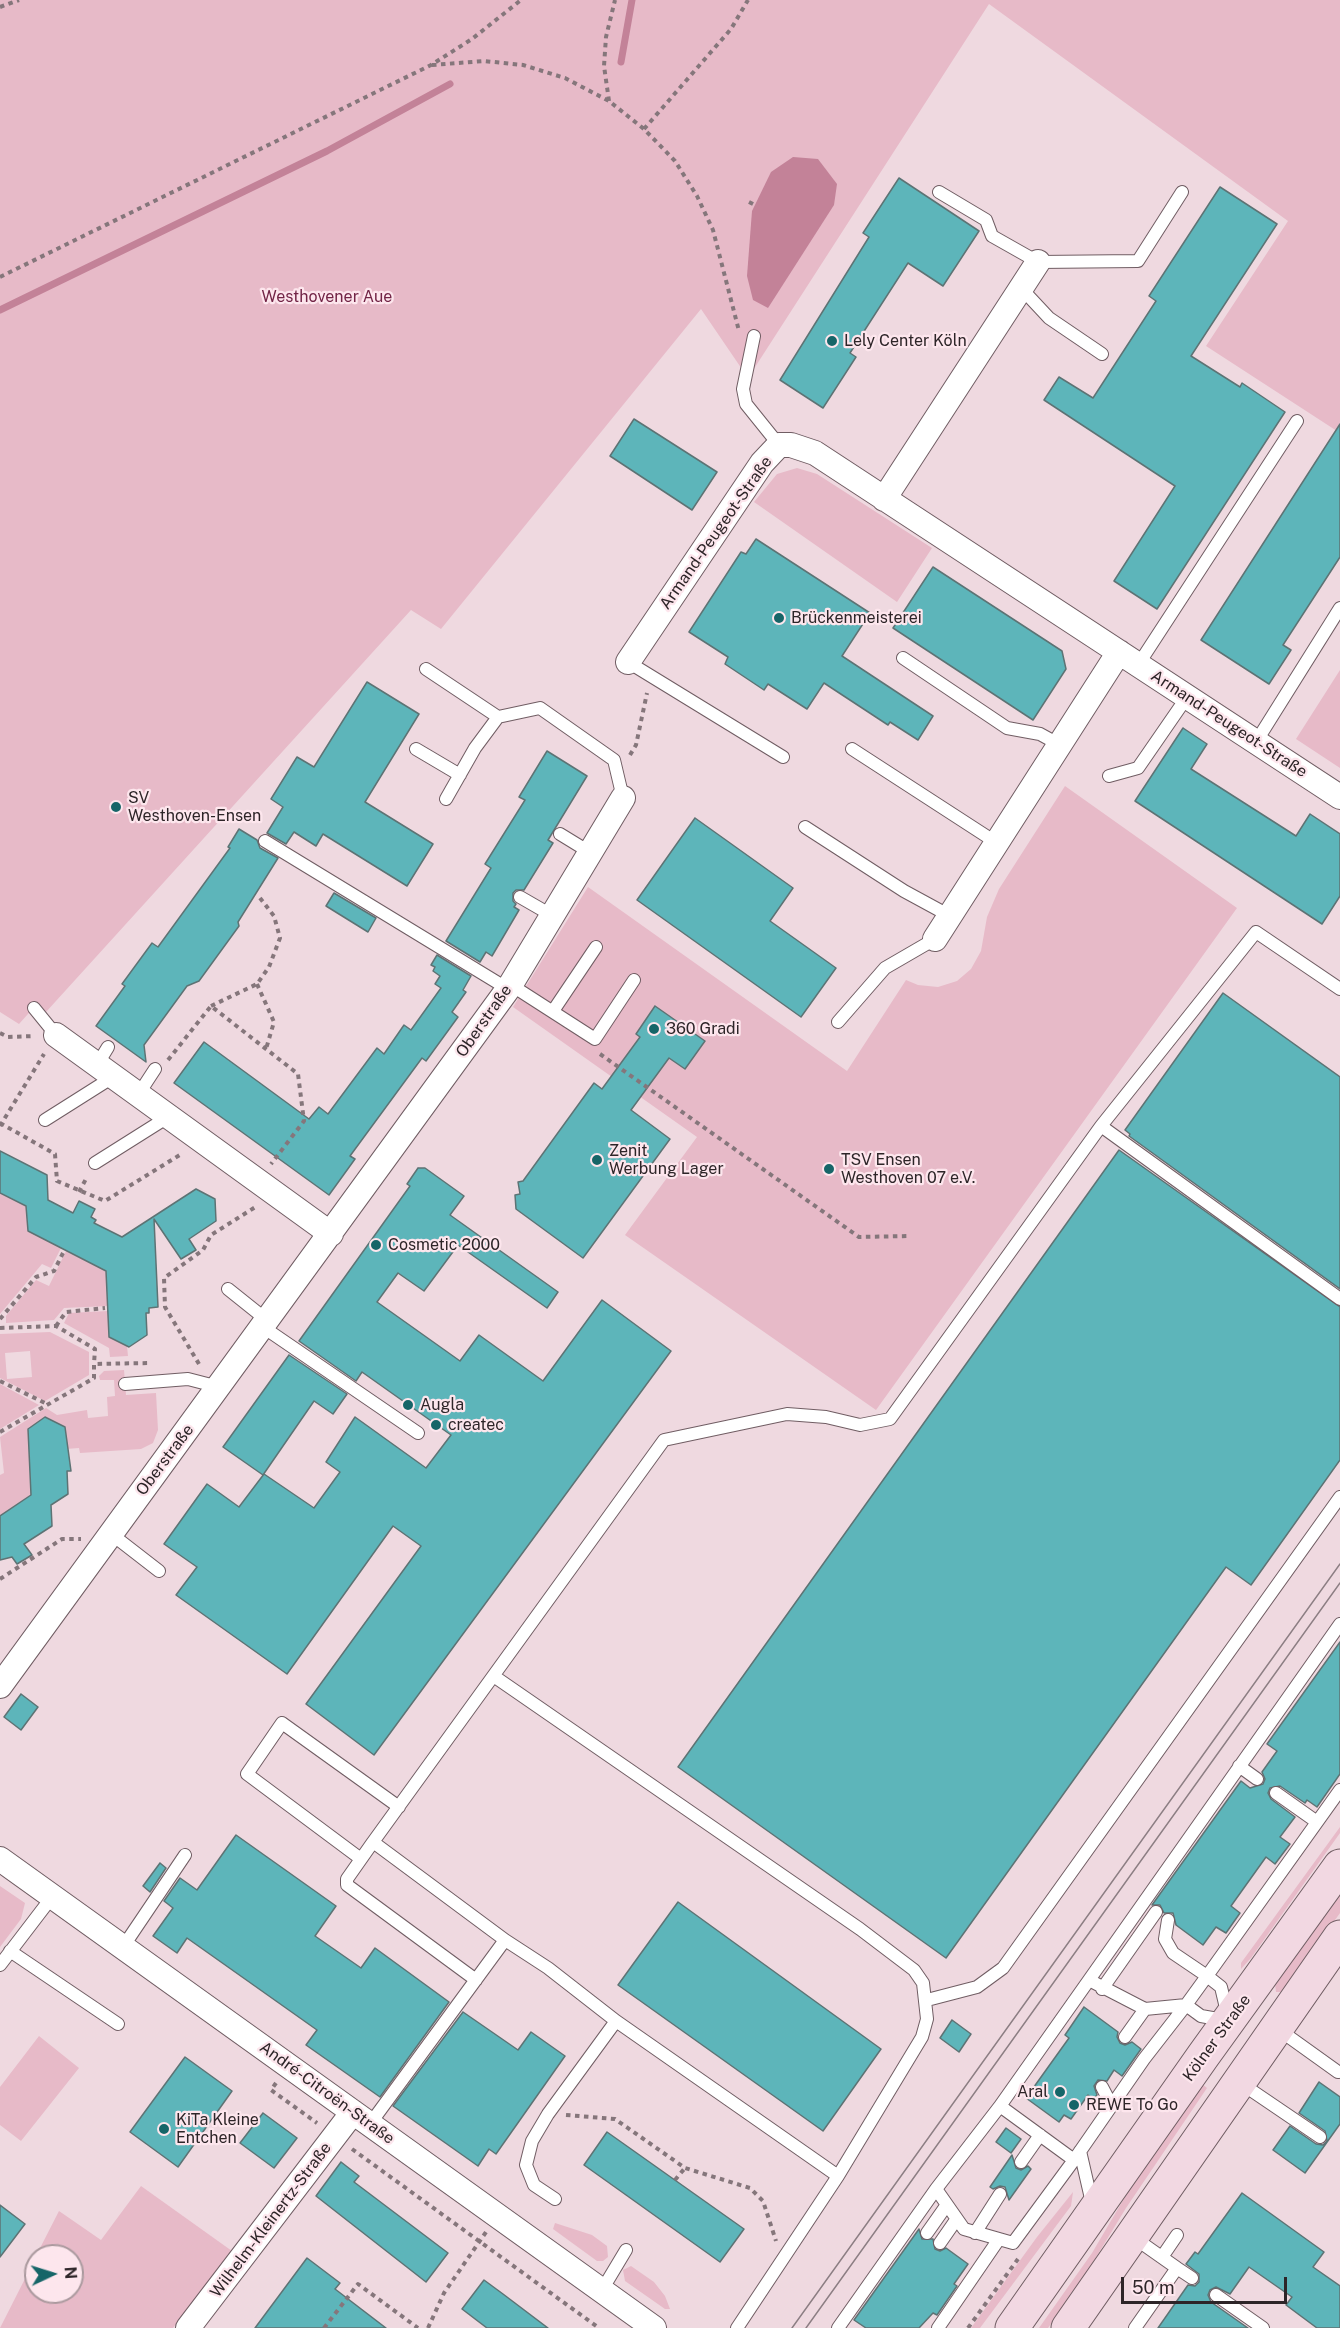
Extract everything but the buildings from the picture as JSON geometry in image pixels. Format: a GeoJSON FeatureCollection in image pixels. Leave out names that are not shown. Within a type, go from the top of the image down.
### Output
{"type":"FeatureCollection","features":[{"type":"Feature","properties":{"kind":"main road","name":"Kölner Straße"},"geometry":{"type":"LineString","coordinates":[[1012,2328],[1340,1866]]}},
{"type":"Feature","properties":{"kind":"main road"},"geometry":{"type":"LineString","coordinates":[[1068,2328],[1340,1937]]}},
{"type":"Feature","properties":{"kind":"main road"},"geometry":{"type":"LineString","coordinates":[[1229,2021],[1270,2036]]}},
{"type":"Feature","properties":{"kind":"street"},"geometry":{"type":"LineString","coordinates":[[884,499],[1038,262]]}},
{"type":"Feature","properties":{"kind":"street","name":"Armand-Peugeot-Straße"},"geometry":{"type":"LineString","coordinates":[[628,662],[762,463],[779,445],[791,445],[814,453],[1340,797]]}},
{"type":"Feature","properties":{"kind":"street"},"geometry":{"type":"LineString","coordinates":[[935,939],[1060,745],[1129,658]]}},
{"type":"Feature","properties":{"kind":"street","name":"Oberstraße"},"geometry":{"type":"LineString","coordinates":[[0,1686],[266,1324],[509,987],[623,798]]}},
{"type":"Feature","properties":{"kind":"street"},"geometry":{"type":"LineString","coordinates":[[56,1035],[106,1063],[138,1095],[331,1234]]}},
{"type":"Feature","properties":{"kind":"street","name":"André-Citroën-Straße"},"geometry":{"type":"LineString","coordinates":[[0,1859],[654,2328]]}},
{"type":"Feature","properties":{"kind":"street","name":"Wilhelm-Kleinertz-Straße"},"geometry":{"type":"LineString","coordinates":[[194,2326],[335,2137],[362,2118]]}},
{"type":"Feature","properties":{"kind":"lane"},"geometry":{"type":"LineString","coordinates":[[939,192],[986,220],[992,236],[1038,262],[1138,261],[1182,192]]}},
{"type":"Feature","properties":{"kind":"lane"},"geometry":{"type":"LineString","coordinates":[[1021,288],[1049,318],[1102,354]]}},
{"type":"Feature","properties":{"kind":"lane"},"geometry":{"type":"LineString","coordinates":[[754,336],[744,389],[746,404],[779,445]]}},
{"type":"Feature","properties":{"kind":"lane"},"geometry":{"type":"LineString","coordinates":[[1129,658],[1297,421]]}},
{"type":"Feature","properties":{"kind":"lane"},"geometry":{"type":"LineString","coordinates":[[1256,742],[1340,608]]}},
{"type":"Feature","properties":{"kind":"lane"},"geometry":{"type":"LineString","coordinates":[[903,658],[1007,728],[1040,734],[1060,745]]}},
{"type":"Feature","properties":{"kind":"lane"},"geometry":{"type":"LineString","coordinates":[[628,662],[783,757]]}},
{"type":"Feature","properties":{"kind":"lane"},"geometry":{"type":"LineString","coordinates":[[426,669],[498,717]]}},
{"type":"Feature","properties":{"kind":"lane"},"geometry":{"type":"LineString","coordinates":[[1109,776],[1138,768],[1187,697]]}},
{"type":"Feature","properties":{"kind":"lane"},"geometry":{"type":"LineString","coordinates":[[446,799],[498,717],[540,708],[614,760],[623,798]]}},
{"type":"Feature","properties":{"kind":"lane"},"geometry":{"type":"LineString","coordinates":[[852,748],[996,843]]}},
{"type":"Feature","properties":{"kind":"lane"},"geometry":{"type":"LineString","coordinates":[[416,749],[460,775]]}},
{"type":"Feature","properties":{"kind":"lane"},"geometry":{"type":"LineString","coordinates":[[805,827],[904,891],[950,916]]}},
{"type":"Feature","properties":{"kind":"lane"},"geometry":{"type":"LineString","coordinates":[[560,834],[591,853]]}},
{"type":"Feature","properties":{"kind":"lane"},"geometry":{"type":"LineString","coordinates":[[265,841],[553,1011],[595,1039],[634,980]]}},
{"type":"Feature","properties":{"kind":"lane"},"geometry":{"type":"LineString","coordinates":[[520,897],[553,916]]}},
{"type":"Feature","properties":{"kind":"lane"},"geometry":{"type":"LineString","coordinates":[[476,1980],[347,1885],[347,1879],[664,1440],[787,1414],[826,1417],[860,1425],[890,1419],[1101,1126],[1256,932],[1340,989]]}},
{"type":"Feature","properties":{"kind":"lane"},"geometry":{"type":"LineString","coordinates":[[838,1022],[885,968],[935,939]]}},
{"type":"Feature","properties":{"kind":"lane"},"geometry":{"type":"LineString","coordinates":[[553,1011],[596,947]]}},
{"type":"Feature","properties":{"kind":"lane"},"geometry":{"type":"LineString","coordinates":[[33,1008],[56,1035]]}},
{"type":"Feature","properties":{"kind":"lane"},"geometry":{"type":"LineString","coordinates":[[45,1120],[106,1063]]}},
{"type":"Feature","properties":{"kind":"lane"},"geometry":{"type":"LineString","coordinates":[[138,1095],[160,1067]]}},
{"type":"Feature","properties":{"kind":"lane"},"geometry":{"type":"LineString","coordinates":[[94,1163],[168,1117]]}},
{"type":"Feature","properties":{"kind":"lane"},"geometry":{"type":"LineString","coordinates":[[1101,1126],[1340,1299]]}},
{"type":"Feature","properties":{"kind":"lane"},"geometry":{"type":"LineString","coordinates":[[228,1289],[266,1324],[418,1433]]}},
{"type":"Feature","properties":{"kind":"lane"},"geometry":{"type":"LineString","coordinates":[[125,1384],[188,1380],[219,1388]]}},
{"type":"Feature","properties":{"kind":"lane"},"geometry":{"type":"LineString","coordinates":[[927,2000],[977,1987],[1003,1968],[1340,1497]]}},
{"type":"Feature","properties":{"kind":"lane"},"geometry":{"type":"LineString","coordinates":[[108,1537],[159,1571]]}},
{"type":"Feature","properties":{"kind":"lane"},"geometry":{"type":"LineString","coordinates":[[838,2328],[936,2189],[1000,2106],[1340,1624]]}},
{"type":"Feature","properties":{"kind":"lane"},"geometry":{"type":"LineString","coordinates":[[495,1677],[860,1929],[914,1970],[923,1983],[927,2000],[927,2019],[922,2037],[838,2176],[737,2328]]}},
{"type":"Feature","properties":{"kind":"lane"},"geometry":{"type":"LineString","coordinates":[[362,1859],[247,1774],[282,1723],[399,1807]]}},
{"type":"Feature","properties":{"kind":"lane"},"geometry":{"type":"LineString","coordinates":[[1239,1766],[1257,1779]]}},
{"type":"Feature","properties":{"kind":"lane"},"geometry":{"type":"LineString","coordinates":[[936,2189],[964,2229],[1013,2243],[1340,1790]]}},
{"type":"Feature","properties":{"kind":"lane"},"geometry":{"type":"LineString","coordinates":[[1276,1793],[1317,1822]]}},
{"type":"Feature","properties":{"kind":"lane"},"geometry":{"type":"LineString","coordinates":[[373,1842],[505,1940],[548,1968],[616,2021],[838,2176]]}},
{"type":"Feature","properties":{"kind":"lane"},"geometry":{"type":"LineString","coordinates":[[123,1947],[185,1855]]}},
{"type":"Feature","properties":{"kind":"lane"},"geometry":{"type":"LineString","coordinates":[[0,1965],[52,1897]]}},
{"type":"Feature","properties":{"kind":"lane"},"geometry":{"type":"LineString","coordinates":[[1102,1989],[1156,1911]]}},
{"type":"Feature","properties":{"kind":"lane"},"geometry":{"type":"LineString","coordinates":[[1089,1980],[1102,1989],[1145,2009],[1186,2005],[1201,2016],[1229,2021],[1221,1987],[1173,1953],[1165,1939],[1168,1920]]}},
{"type":"Feature","properties":{"kind":"lane"},"geometry":{"type":"LineString","coordinates":[[362,2118],[476,1980],[505,1940]]}},
{"type":"Feature","properties":{"kind":"lane"},"geometry":{"type":"LineString","coordinates":[[10,1951],[118,2024]]}},
{"type":"Feature","properties":{"kind":"lane"},"geometry":{"type":"LineString","coordinates":[[1125,2037],[1145,2009]]}},
{"type":"Feature","properties":{"kind":"lane"},"geometry":{"type":"LineString","coordinates":[[555,2199],[534,2185],[526,2165],[532,2141],[548,2114],[616,2021]]}},
{"type":"Feature","properties":{"kind":"lane"},"geometry":{"type":"LineString","coordinates":[[1270,2036],[1338,2072]]}},
{"type":"Feature","properties":{"kind":"lane"},"geometry":{"type":"LineString","coordinates":[[1238,2081],[1320,2137]]}},
{"type":"Feature","properties":{"kind":"lane"},"geometry":{"type":"LineString","coordinates":[[1102,2087],[1112,2106]]}},
{"type":"Feature","properties":{"kind":"lane"},"geometry":{"type":"LineString","coordinates":[[1000,2106],[1040,2136],[1077,2156],[1094,2212]]}},
{"type":"Feature","properties":{"kind":"lane"},"geometry":{"type":"LineString","coordinates":[[1021,2162],[1040,2136]]}},
{"type":"Feature","properties":{"kind":"lane"},"geometry":{"type":"LineString","coordinates":[[975,2233],[1000,2194]]}},
{"type":"Feature","properties":{"kind":"lane"},"geometry":{"type":"LineString","coordinates":[[927,2234],[946,2206]]}},
{"type":"Feature","properties":{"kind":"lane"},"geometry":{"type":"LineString","coordinates":[[940,2243],[956,2220]]}},
{"type":"Feature","properties":{"kind":"lane"},"geometry":{"type":"LineString","coordinates":[[1161,2257],[1177,2235]]}},
{"type":"Feature","properties":{"kind":"lane"},"geometry":{"type":"LineString","coordinates":[[1133,2237],[1192,2278]]}},
{"type":"Feature","properties":{"kind":"lane"},"geometry":{"type":"LineString","coordinates":[[938,2328],[999,2239]]}},
{"type":"Feature","properties":{"kind":"lane"},"geometry":{"type":"LineString","coordinates":[[602,2290],[626,2250]]}},
{"type":"Feature","properties":{"kind":"lane"},"geometry":{"type":"LineString","coordinates":[[1135,2328],[1177,2268]]}},
{"type":"Feature","properties":{"kind":"lane"},"geometry":{"type":"LineString","coordinates":[[1216,2295],[1263,2328]]}},
{"type":"Feature","properties":{"kind":"path"},"geometry":{"type":"LineString","coordinates":[[0,8],[19,0]]}},
{"type":"Feature","properties":{"kind":"path"},"geometry":{"type":"LineString","coordinates":[[0,277],[431,65],[472,39],[521,0]]}},
{"type":"Feature","properties":{"kind":"path"},"geometry":{"type":"LineString","coordinates":[[609,101],[604,66],[605,46],[615,0]]}},
{"type":"Feature","properties":{"kind":"path"},"geometry":{"type":"LineString","coordinates":[[644,129],[731,29],[748,0]]}},
{"type":"Feature","properties":{"kind":"path"},"geometry":{"type":"LineString","coordinates":[[431,65],[484,61],[523,65],[565,78],[609,101],[644,129],[675,161],[697,196],[713,230],[730,303]]}},
{"type":"Feature","properties":{"kind":"path"},"geometry":{"type":"LineString","coordinates":[[749,202],[755,205]]}},
{"type":"Feature","properties":{"kind":"path"},"geometry":{"type":"LineString","coordinates":[[623,798],[627,760],[636,745],[647,695],[628,662]]}},
{"type":"Feature","properties":{"kind":"path"},"geometry":{"type":"LineString","coordinates":[[160,1067],[211,1006],[257,984],[269,967],[280,938],[274,916],[260,898]]}},
{"type":"Feature","properties":{"kind":"path"},"geometry":{"type":"LineString","coordinates":[[257,984],[274,1022],[266,1049]]}},
{"type":"Feature","properties":{"kind":"path"},"geometry":{"type":"LineString","coordinates":[[198,1362],[165,1308],[164,1278],[203,1250],[211,1235],[267,1188],[304,1122],[298,1074],[211,1006]]}},
{"type":"Feature","properties":{"kind":"path"},"geometry":{"type":"LineString","coordinates":[[0,1033],[8,1037],[56,1035]]}},
{"type":"Feature","properties":{"kind":"path"},"geometry":{"type":"LineString","coordinates":[[56,1035],[0,1125],[55,1154],[57,1181],[105,1201],[192,1148],[200,1139]]}},
{"type":"Feature","properties":{"kind":"path"},"geometry":{"type":"LineString","coordinates":[[595,1039],[600,1056],[859,1237],[909,1236]]}},
{"type":"Feature","properties":{"kind":"path"},"geometry":{"type":"LineString","coordinates":[[0,1319],[36,1277],[54,1271],[63,1253]]}},
{"type":"Feature","properties":{"kind":"path"},"geometry":{"type":"LineString","coordinates":[[56,1326],[66,1312],[105,1308]]}},
{"type":"Feature","properties":{"kind":"path"},"geometry":{"type":"LineString","coordinates":[[0,1328],[56,1326],[95,1349],[94,1378],[0,1432]]}},
{"type":"Feature","properties":{"kind":"path"},"geometry":{"type":"LineString","coordinates":[[94,1364],[114,1364]]}},
{"type":"Feature","properties":{"kind":"path"},"geometry":{"type":"LineString","coordinates":[[0,1381],[49,1405]]}},
{"type":"Feature","properties":{"kind":"path"},"geometry":{"type":"LineString","coordinates":[[0,1579],[62,1539],[108,1537]]}},
{"type":"Feature","properties":{"kind":"path"},"geometry":{"type":"LineString","coordinates":[[280,2078],[271,2090],[599,2328]]}},
{"type":"Feature","properties":{"kind":"path"},"geometry":{"type":"LineString","coordinates":[[548,2114],[615,2119],[685,2168],[750,2188],[763,2201],[781,2261]]}},
{"type":"Feature","properties":{"kind":"path"},"geometry":{"type":"LineString","coordinates":[[675,2181],[685,2168]]}},
{"type":"Feature","properties":{"kind":"path"},"geometry":{"type":"LineString","coordinates":[[428,2328],[444,2293],[479,2241]]}},
{"type":"Feature","properties":{"kind":"path"},"geometry":{"type":"LineString","coordinates":[[324,2328],[358,2284],[417,2328]]}},
{"type":"Feature","properties":{"kind":"green space","name":"Westhovener Aue"},"geometry":{"type":"Polygon","coordinates":[[[0,0],[1340,0],[1340,433],[1206,346],[1288,221],[989,4],[748,378],[701,309],[441,629],[411,610],[46,1012],[36,1005],[19,1024],[0,1012],[0,0]]]}},
{"type":"Feature","properties":{"kind":"green space"},"geometry":{"type":"Polygon","coordinates":[[[797,468],[817,474],[932,548],[897,602],[754,502],[777,474],[797,468]]]}},
{"type":"Feature","properties":{"kind":"green space"},"geometry":{"type":"Polygon","coordinates":[[[1340,670],[1340,768],[1296,739],[1340,670]]]}},
{"type":"Feature","properties":{"kind":"green space"},"geometry":{"type":"Polygon","coordinates":[[[1065,786],[1237,908],[876,1410],[625,1235],[697,1137],[513,1007],[588,887],[847,1071],[906,980],[918,985],[938,987],[957,981],[971,969],[981,951],[987,917],[999,889],[1065,786]]]}},
{"type":"Feature","properties":{"kind":"green space"},"geometry":{"type":"Polygon","coordinates":[[[0,1193],[29,1207],[28,1231],[61,1248],[51,1268],[42,1264],[0,1314],[0,1193]]]}},
{"type":"Feature","properties":{"kind":"green space"},"geometry":{"type":"Polygon","coordinates":[[[66,1251],[106,1271],[108,1306],[64,1308],[54,1320],[6,1323],[6,1316],[36,1280],[49,1286],[66,1251]]]}},
{"type":"Feature","properties":{"kind":"green space"},"geometry":{"type":"Polygon","coordinates":[[[108,1311],[109,1337],[127,1346],[128,1356],[110,1357],[109,1348],[64,1323],[69,1313],[108,1311]]]}},
{"type":"Feature","properties":{"kind":"green space"},"geometry":{"type":"Polygon","coordinates":[[[50,1332],[89,1352],[89,1375],[45,1401],[0,1378],[0,1334],[50,1332]],[[30,1351],[5,1353],[7,1379],[32,1377],[30,1351]]]}},
{"type":"Feature","properties":{"kind":"green space"},"geometry":{"type":"Polygon","coordinates":[[[124,1370],[126,1395],[156,1393],[158,1430],[153,1443],[141,1449],[80,1453],[79,1448],[66,1449],[65,1427],[46,1417],[28,1429],[31,1495],[0,1516],[0,1475],[4,1473],[0,1437],[46,1408],[57,1415],[87,1410],[88,1418],[108,1416],[107,1397],[115,1396],[114,1380],[100,1380],[99,1376],[104,1371],[124,1370]]]}},
{"type":"Feature","properties":{"kind":"green space"},"geometry":{"type":"Polygon","coordinates":[[[0,1384],[39,1405],[0,1429],[0,1384]]]}},
{"type":"Feature","properties":{"kind":"green space"},"geometry":{"type":"Polygon","coordinates":[[[1340,1827],[1340,1833],[1241,1969],[1241,1963],[1340,1827]]]}},
{"type":"Feature","properties":{"kind":"green space"},"geometry":{"type":"Polygon","coordinates":[[[0,1886],[25,1903],[21,1919],[0,1947],[0,1886]]]}},
{"type":"Feature","properties":{"kind":"green space"},"geometry":{"type":"Polygon","coordinates":[[[1340,1893],[1340,1913],[1288,1986],[1282,1992],[1276,1992],[1275,1984],[1340,1893]]]}},
{"type":"Feature","properties":{"kind":"green space"},"geometry":{"type":"Polygon","coordinates":[[[39,2036],[79,2068],[21,2141],[0,2125],[0,2087],[39,2036]]]}},
{"type":"Feature","properties":{"kind":"green space"},"geometry":{"type":"Polygon","coordinates":[[[1202,2084],[1207,2088],[1126,2208],[1081,2282],[1048,2328],[1039,2328],[1092,2253],[1145,2163],[1202,2084]]]}},
{"type":"Feature","properties":{"kind":"green space"},"geometry":{"type":"Polygon","coordinates":[[[141,2186],[232,2251],[173,2328],[0,2328],[24,2281],[24,2304],[84,2304],[84,2244],[42,2244],[59,2211],[101,2240],[141,2186]]]}},
{"type":"Feature","properties":{"kind":"green space"},"geometry":{"type":"Polygon","coordinates":[[[1073,2192],[1071,2206],[980,2328],[971,2328],[1037,2237],[1073,2192]]]}},
{"type":"Feature","properties":{"kind":"green space"},"geometry":{"type":"Polygon","coordinates":[[[555,2223],[592,2235],[607,2246],[608,2257],[603,2261],[597,2261],[553,2229],[555,2223]]]}},
{"type":"Feature","properties":{"kind":"green space"},"geometry":{"type":"Polygon","coordinates":[[[631,2266],[654,2282],[665,2296],[670,2309],[665,2309],[625,2281],[623,2270],[631,2266]]]}},
{"type":"Feature","properties":{"kind":"shaded area"},"geometry":{"type":"Polygon","coordinates":[[[793,157],[818,159],[837,184],[834,205],[768,308],[753,300],[747,276],[752,211],[771,172],[793,157]]]}},
{"type":"Feature","properties":{"kind":"waterway"},"geometry":{"type":"LineString","coordinates":[[621,62],[632,0]]}},
{"type":"Feature","properties":{"kind":"waterway"},"geometry":{"type":"LineString","coordinates":[[0,310],[327,151],[450,84]]}},
{"type":"Feature","properties":{"kind":"tram line"},"geometry":{"type":"LineString","coordinates":[[792,2328],[1340,1564]]}},
{"type":"Feature","properties":{"kind":"tram line"},"geometry":{"type":"LineString","coordinates":[[806,2328],[1340,1583]]}},
{"type":"Feature","properties":{"kind":"place","name":"Lely Center Köln"},"geometry":{"type":"Point","coordinates":[832,341]}},
{"type":"Feature","properties":{"kind":"place","name":"Brückenmeisterei"},"geometry":{"type":"Point","coordinates":[779,618]}},
{"type":"Feature","properties":{"kind":"place","name":"SV Westhoven-Ensen"},"geometry":{"type":"Point","coordinates":[116,807]}},
{"type":"Feature","properties":{"kind":"place","name":"360 Gradi"},"geometry":{"type":"Point","coordinates":[654,1029]}},
{"type":"Feature","properties":{"kind":"place","name":"Zenit Werbung Lager"},"geometry":{"type":"Point","coordinates":[597,1160]}},
{"type":"Feature","properties":{"kind":"place","name":"TSV Ensen Westhoven 07 e.V."},"geometry":{"type":"Point","coordinates":[829,1169]}},
{"type":"Feature","properties":{"kind":"place","name":"Cosmetic 2000"},"geometry":{"type":"Point","coordinates":[376,1245]}},
{"type":"Feature","properties":{"kind":"place","name":"Augla"},"geometry":{"type":"Point","coordinates":[408,1405]}},
{"type":"Feature","properties":{"kind":"place","name":"createc"},"geometry":{"type":"Point","coordinates":[436,1425]}},
{"type":"Feature","properties":{"kind":"place","name":"Aral"},"geometry":{"type":"Point","coordinates":[1060,2092]}},
{"type":"Feature","properties":{"kind":"place","name":"REWE To Go"},"geometry":{"type":"Point","coordinates":[1074,2105]}},
{"type":"Feature","properties":{"kind":"place","name":"KiTa Kleine Entchen"},"geometry":{"type":"Point","coordinates":[164,2129]}}]}
